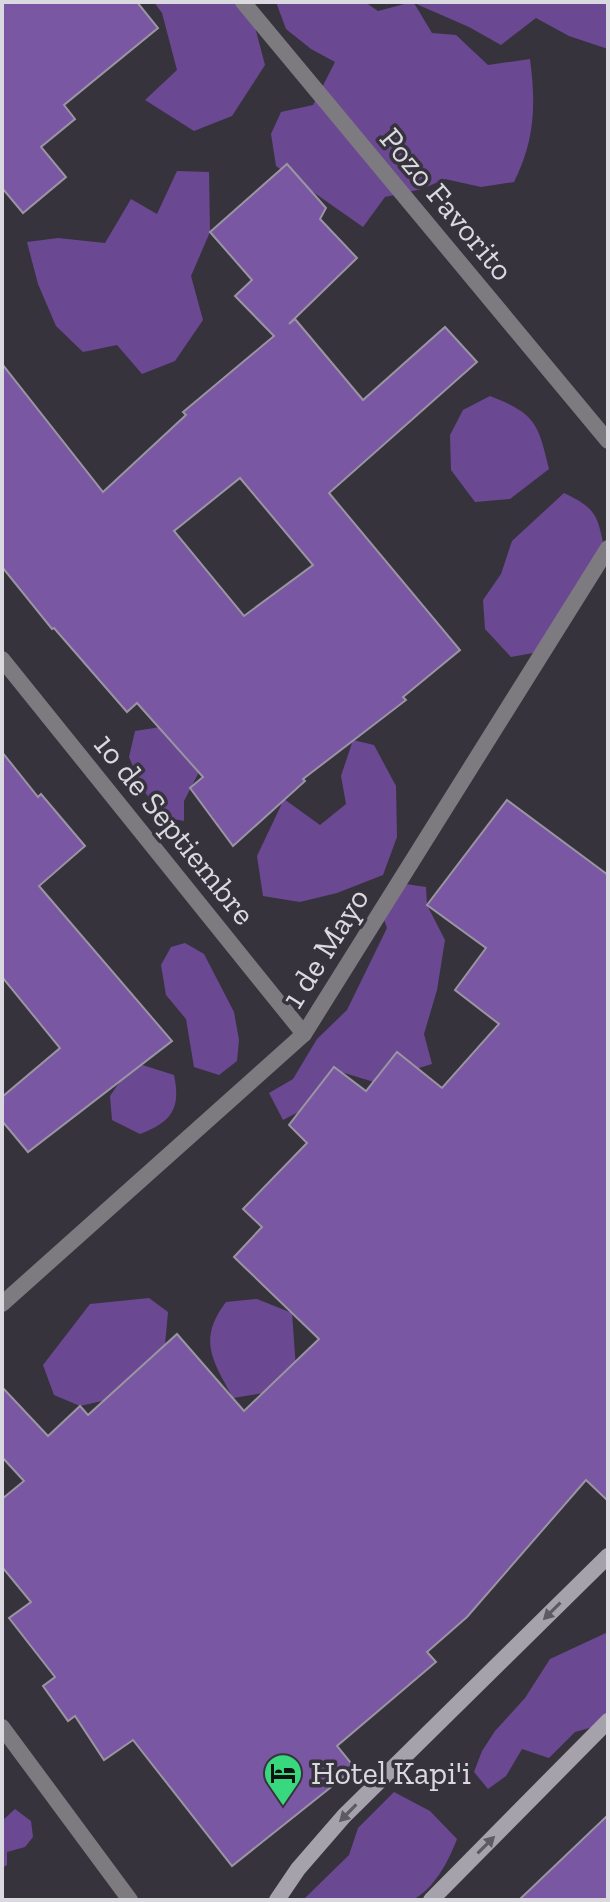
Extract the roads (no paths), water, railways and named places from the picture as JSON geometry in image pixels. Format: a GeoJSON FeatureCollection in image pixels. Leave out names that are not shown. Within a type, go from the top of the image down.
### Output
{"type":"FeatureCollection","features":[{"type":"Feature","properties":{"kind":"street","name":"Pozo Favorito"},"geometry":{"type":"LineString","coordinates":[[243,2],[608,441]]}},
{"type":"Feature","properties":{"kind":"street","name":"1 de Mayo"},"geometry":{"type":"LineString","coordinates":[[2,1304],[304,1034],[608,548]]}},
{"type":"Feature","properties":{"kind":"street","name":"1o de Septiembre"},"geometry":{"type":"LineString","coordinates":[[2,659],[304,1034]]}},
{"type":"Feature","properties":{"kind":"street"},"geometry":{"type":"LineString","coordinates":[[277,1900],[298,1869],[344,1816],[608,1556]]}},
{"type":"Feature","properties":{"kind":"street"},"geometry":{"type":"LineString","coordinates":[[431,1900],[608,1721]]}},
{"type":"Feature","properties":{"kind":"street"},"geometry":{"type":"LineString","coordinates":[[2,1727],[130,1900]]}},
{"type":"Feature","properties":{"kind":"place","name":"Hotel Kapi'i"},"geometry":{"type":"Point","coordinates":[283,1807]}}]}
